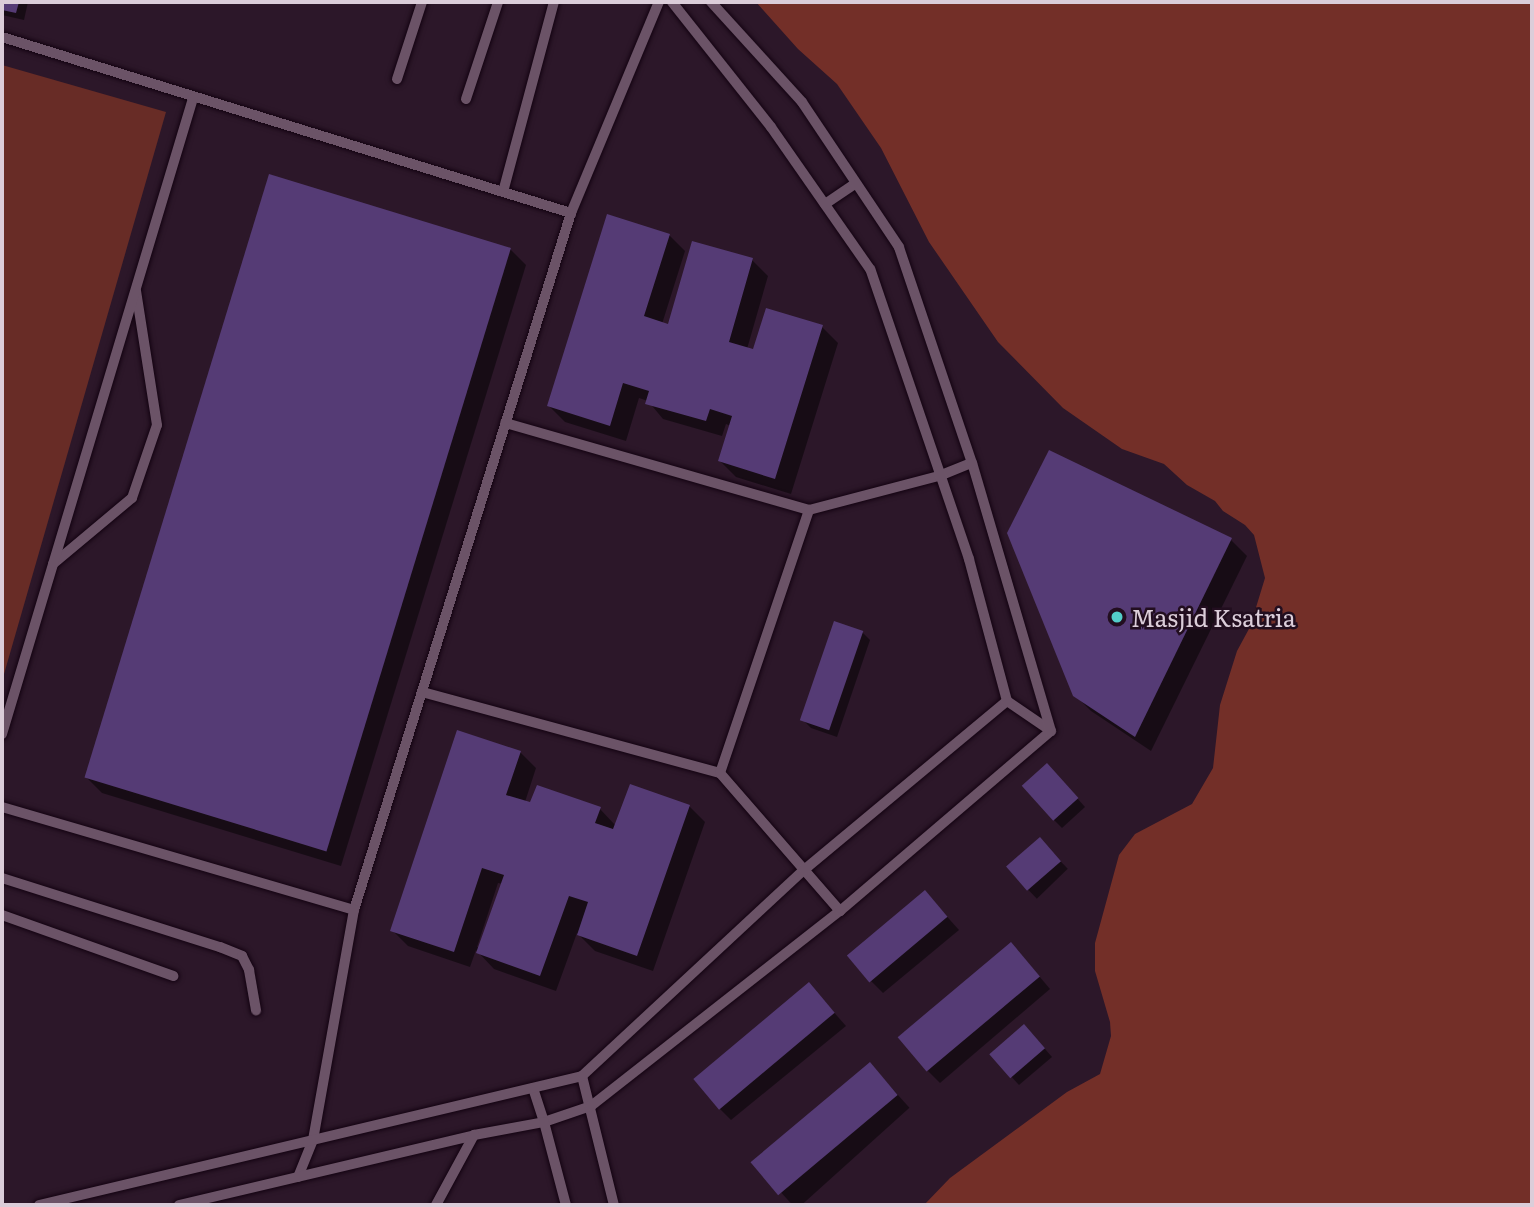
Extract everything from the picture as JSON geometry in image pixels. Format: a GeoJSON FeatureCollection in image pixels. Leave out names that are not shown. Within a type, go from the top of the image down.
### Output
{"type":"FeatureCollection","features":[{"type":"Feature","properties":{"kind":"lane"},"geometry":{"type":"LineString","coordinates":[[397,79],[422,2]]}},
{"type":"Feature","properties":{"kind":"lane"},"geometry":{"type":"LineString","coordinates":[[466,99],[498,2]]}},
{"type":"Feature","properties":{"kind":"lane"},"geometry":{"type":"LineString","coordinates":[[503,192],[554,2]]}},
{"type":"Feature","properties":{"kind":"lane"},"geometry":{"type":"LineString","coordinates":[[298,1177],[313,1140],[354,910],[570,213],[659,2]]}},
{"type":"Feature","properties":{"kind":"lane"},"geometry":{"type":"LineString","coordinates":[[672,2],[771,127],[870,269],[969,559],[1007,701],[1051,731]]}},
{"type":"Feature","properties":{"kind":"lane"},"geometry":{"type":"LineString","coordinates":[[711,2],[802,102],[899,247],[972,463],[1051,731]]}},
{"type":"Feature","properties":{"kind":"lane"},"geometry":{"type":"LineString","coordinates":[[2,37],[570,213]]}},
{"type":"Feature","properties":{"kind":"lane"},"geometry":{"type":"LineString","coordinates":[[2,734],[192,98]]}},
{"type":"Feature","properties":{"kind":"lane"},"geometry":{"type":"LineString","coordinates":[[825,204],[856,183]]}},
{"type":"Feature","properties":{"kind":"lane"},"geometry":{"type":"LineString","coordinates":[[53,564],[132,498],[157,425],[136,288]]}},
{"type":"Feature","properties":{"kind":"lane"},"geometry":{"type":"LineString","coordinates":[[505,424],[809,510],[939,476],[972,463]]}},
{"type":"Feature","properties":{"kind":"lane"},"geometry":{"type":"LineString","coordinates":[[720,773],[809,510]]}},
{"type":"Feature","properties":{"kind":"lane"},"geometry":{"type":"LineString","coordinates":[[422,692],[720,773],[840,911]]}},
{"type":"Feature","properties":{"kind":"lane"},"geometry":{"type":"LineString","coordinates":[[39,1205],[582,1076],[804,870],[1007,701]]}},
{"type":"Feature","properties":{"kind":"lane"},"geometry":{"type":"LineString","coordinates":[[179,1205],[474,1135],[544,1122],[592,1106],[840,911],[1051,731]]}},
{"type":"Feature","properties":{"kind":"lane"},"geometry":{"type":"LineString","coordinates":[[2,807],[354,910]]}},
{"type":"Feature","properties":{"kind":"lane"},"geometry":{"type":"LineString","coordinates":[[2,878],[242,956],[249,970],[256,1010]]}},
{"type":"Feature","properties":{"kind":"lane"},"geometry":{"type":"LineString","coordinates":[[2,915],[173,976]]}},
{"type":"Feature","properties":{"kind":"lane"},"geometry":{"type":"LineString","coordinates":[[582,1076],[592,1106],[614,1205]]}},
{"type":"Feature","properties":{"kind":"lane"},"geometry":{"type":"LineString","coordinates":[[533,1088],[566,1205]]}},
{"type":"Feature","properties":{"kind":"lane"},"geometry":{"type":"LineString","coordinates":[[436,1205],[474,1135]]}},
{"type":"Feature","properties":{"kind":"shaded area"},"geometry":{"type":"Polygon","coordinates":[[[756,2],[1532,2],[1532,1205],[924,1205],[950,1178],[1067,1092],[1100,1074],[1111,1036],[1110,1022],[1095,971],[1095,943],[1119,855],[1135,834],[1192,804],[1213,768],[1220,705],[1237,651],[1250,627],[1265,578],[1254,535],[1245,525],[1223,511],[1215,501],[1187,485],[1164,464],[1122,449],[1063,408],[998,342],[929,242],[881,148],[837,84],[798,49],[756,2]]]}},
{"type":"Feature","properties":{"kind":"shaded area"},"geometry":{"type":"Polygon","coordinates":[[[2,65],[166,112],[2,681],[2,65]]]}},
{"type":"Feature","properties":{"kind":"building"},"geometry":{"type":"Polygon","coordinates":[[[2,2],[19,2],[16,13],[2,10],[2,2]]]}},
{"type":"Feature","properties":{"kind":"building"},"geometry":{"type":"Polygon","coordinates":[[[269,174],[511,248],[326,851],[85,777],[269,174]]]}},
{"type":"Feature","properties":{"kind":"building"},"geometry":{"type":"Polygon","coordinates":[[[607,214],[670,234],[644,316],[668,324],[692,241],[753,258],[729,342],[753,349],[766,308],[823,325],[775,479],[718,461],[732,416],[710,409],[706,421],[645,404],[649,391],[623,383],[610,426],[547,406],[607,214]]]}},
{"type":"Feature","properties":{"kind":"building","name":"Masjid Ksatria"},"geometry":{"type":"Polygon","coordinates":[[[1049,450],[1232,538],[1135,737],[1073,696],[1007,533],[1049,450]]]}},
{"type":"Feature","properties":{"kind":"building"},"geometry":{"type":"Polygon","coordinates":[[[834,621],[863,631],[829,730],[800,720],[834,621]]]}},
{"type":"Feature","properties":{"kind":"building"},"geometry":{"type":"Polygon","coordinates":[[[457,730],[521,751],[506,795],[530,802],[537,785],[601,807],[595,823],[613,829],[630,784],[690,805],[637,956],[577,935],[588,902],[569,896],[540,976],[476,953],[504,875],[482,868],[454,952],[390,931],[457,730]]]}},
{"type":"Feature","properties":{"kind":"building"},"geometry":{"type":"Polygon","coordinates":[[[1047,763],[1078,798],[1053,821],[1022,786],[1047,763]]]}},
{"type":"Feature","properties":{"kind":"building"},"geometry":{"type":"Polygon","coordinates":[[[1040,837],[1061,861],[1027,891],[1006,867],[1040,837]]]}},
{"type":"Feature","properties":{"kind":"building"},"geometry":{"type":"Polygon","coordinates":[[[925,890],[947,917],[869,982],[847,956],[925,890]]]}},
{"type":"Feature","properties":{"kind":"building"},"geometry":{"type":"Polygon","coordinates":[[[1011,942],[1040,976],[927,1072],[898,1037],[1011,942]]]}},
{"type":"Feature","properties":{"kind":"building"},"geometry":{"type":"Polygon","coordinates":[[[809,982],[835,1013],[719,1110],[693,1079],[809,982]]]}},
{"type":"Feature","properties":{"kind":"building"},"geometry":{"type":"Polygon","coordinates":[[[1024,1024],[1045,1048],[1010,1078],[989,1054],[1024,1024]]]}},
{"type":"Feature","properties":{"kind":"building"},"geometry":{"type":"Polygon","coordinates":[[[870,1062],[898,1095],[778,1195],[750,1162],[870,1062]]]}},
{"type":"Feature","properties":{"kind":"place","name":"Masjid Ksatria"},"geometry":{"type":"Point","coordinates":[1117,617]}}]}
